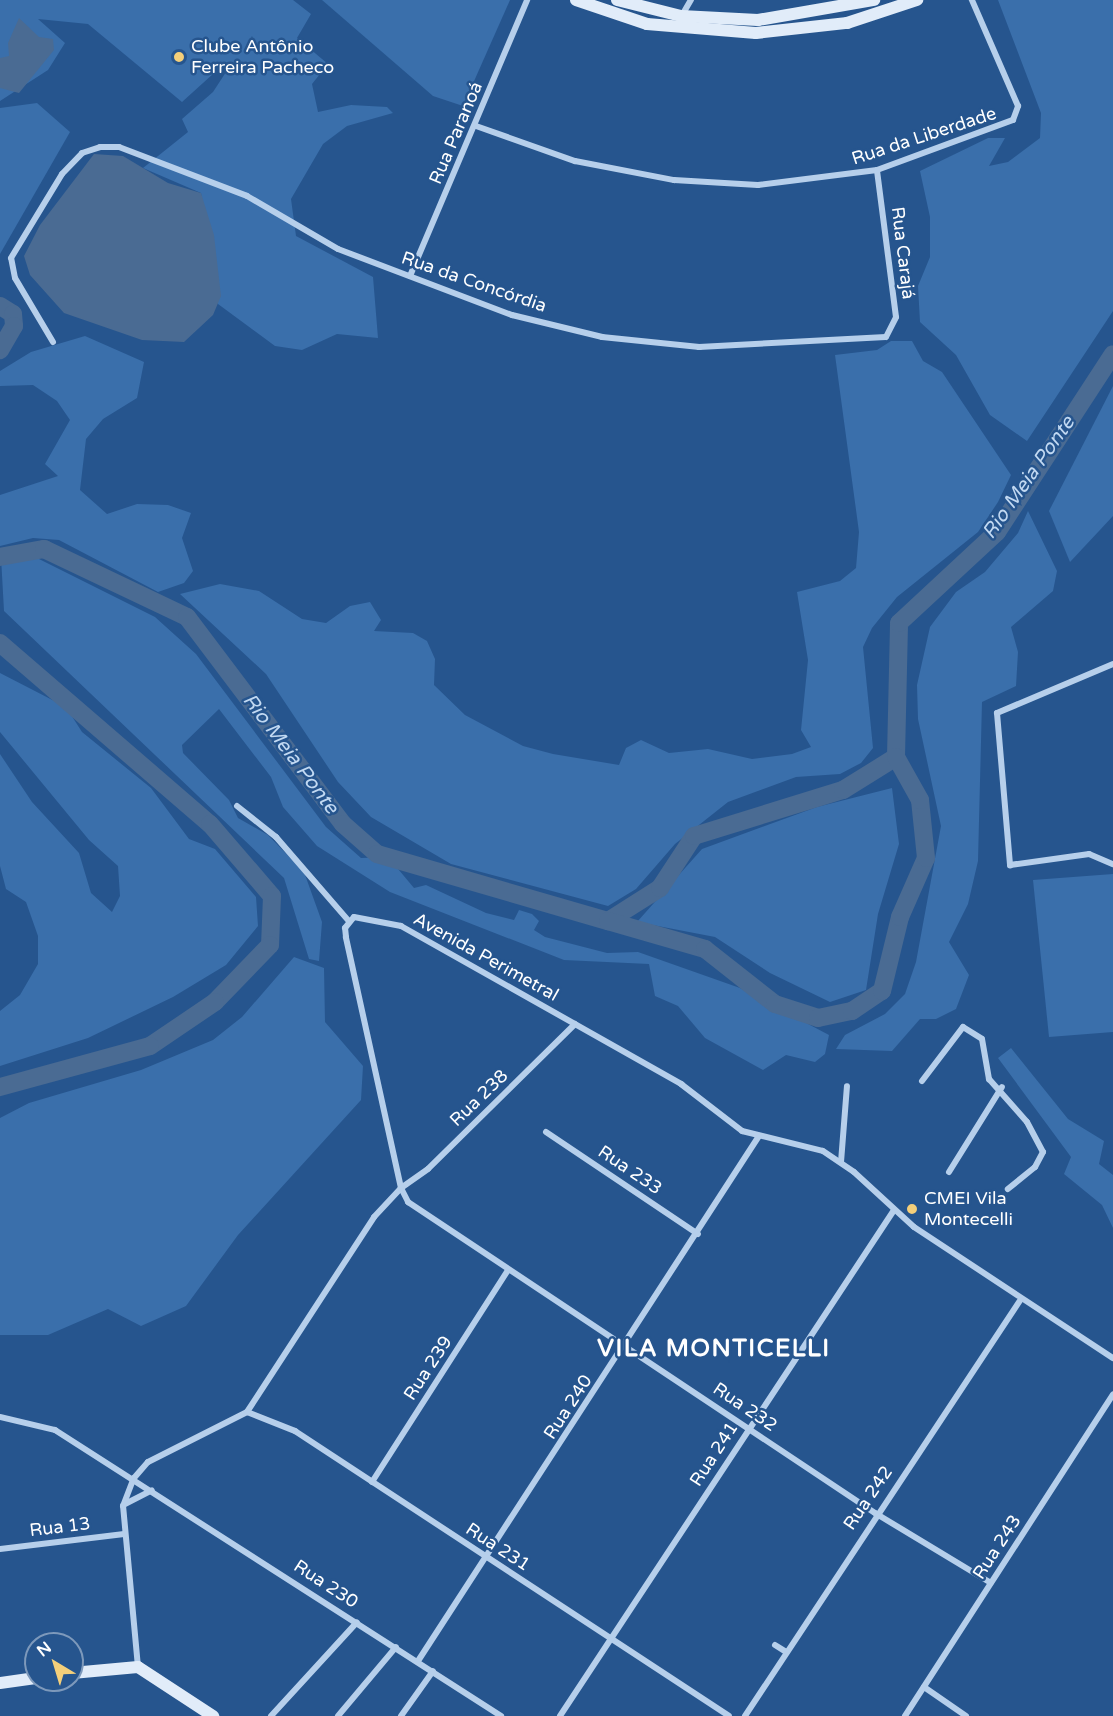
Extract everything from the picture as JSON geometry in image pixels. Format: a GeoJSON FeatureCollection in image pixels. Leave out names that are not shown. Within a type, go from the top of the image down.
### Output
{"type":"FeatureCollection","features":[{"type":"Feature","properties":{"kind":"street","name":"Rua Paranoá"},"geometry":{"type":"LineString","coordinates":[[410,276],[476,126],[527,0]]}},
{"type":"Feature","properties":{"kind":"street"},"geometry":{"type":"LineString","coordinates":[[576,0],[677,29],[791,32],[847,23],[917,0]]}},
{"type":"Feature","properties":{"kind":"street"},"geometry":{"type":"LineString","coordinates":[[617,0],[681,16],[792,17],[874,0]]}},
{"type":"Feature","properties":{"kind":"street"},"geometry":{"type":"LineString","coordinates":[[677,29],[681,16],[691,0]]}},
{"type":"Feature","properties":{"kind":"street","name":"Rua da Liberdade"},"geometry":{"type":"LineString","coordinates":[[476,126],[576,161],[674,180],[758,185],[877,170],[1002,129],[1018,106],[972,0]]}},
{"type":"Feature","properties":{"kind":"street","name":"Rua da Concórdia"},"geometry":{"type":"LineString","coordinates":[[53,342],[15,278],[11,258],[62,174],[82,153],[119,147],[247,196],[338,249],[512,315],[658,345],[871,342],[886,337]]}},
{"type":"Feature","properties":{"kind":"street","name":"Rua Carajá"},"geometry":{"type":"LineString","coordinates":[[877,170],[896,317],[886,337]]}},
{"type":"Feature","properties":{"kind":"street"},"geometry":{"type":"LineString","coordinates":[[1113,664],[997,713],[1010,865],[1089,854],[1113,864]]}},
{"type":"Feature","properties":{"kind":"street"},"geometry":{"type":"LineString","coordinates":[[138,1667],[123,1506],[134,1478],[148,1462],[246,1412],[374,1217],[401,1188],[346,937],[348,920],[276,837],[237,806]]}},
{"type":"Feature","properties":{"kind":"street","name":"Avenida Perimetral"},"geometry":{"type":"LineString","coordinates":[[348,920],[374,918],[401,926],[575,1024],[759,1137],[787,1138],[841,1162],[894,1210],[1020,1300],[1113,1358]]}},
{"type":"Feature","properties":{"kind":"street","name":"Rua 238"},"geometry":{"type":"LineString","coordinates":[[401,1188],[428,1169],[575,1024]]}},
{"type":"Feature","properties":{"kind":"street"},"geometry":{"type":"LineString","coordinates":[[922,1082],[966,1025],[982,1039],[986,1071],[1002,1087],[1043,1152],[1035,1167],[1008,1189]]}},
{"type":"Feature","properties":{"kind":"street"},"geometry":{"type":"LineString","coordinates":[[841,1162],[846,1086]]}},
{"type":"Feature","properties":{"kind":"street"},"geometry":{"type":"LineString","coordinates":[[949,1172],[1002,1087]]}},
{"type":"Feature","properties":{"kind":"street","name":"Rua 233"},"geometry":{"type":"LineString","coordinates":[[546,1132],[698,1233]]}},
{"type":"Feature","properties":{"kind":"street","name":"Rua 240"},"geometry":{"type":"LineString","coordinates":[[418,1661],[626,1346],[759,1137]]}},
{"type":"Feature","properties":{"kind":"street","name":"Rua 232"},"geometry":{"type":"LineString","coordinates":[[401,1188],[417,1210],[626,1346],[875,1513],[991,1583]]}},
{"type":"Feature","properties":{"kind":"street","name":"Rua 241"},"geometry":{"type":"LineString","coordinates":[[560,1716],[894,1210]]}},
{"type":"Feature","properties":{"kind":"street","name":"Rua 239"},"geometry":{"type":"LineString","coordinates":[[372,1482],[508,1270]]}},
{"type":"Feature","properties":{"kind":"street","name":"Rua 242"},"geometry":{"type":"LineString","coordinates":[[745,1716],[875,1513],[1020,1300]]}},
{"type":"Feature","properties":{"kind":"street","name":"Rua 243"},"geometry":{"type":"LineString","coordinates":[[905,1716],[1113,1395]]}},
{"type":"Feature","properties":{"kind":"street","name":"Rua 231"},"geometry":{"type":"LineString","coordinates":[[246,1412],[285,1426],[729,1716]]}},
{"type":"Feature","properties":{"kind":"street","name":"Rua 230"},"geometry":{"type":"LineString","coordinates":[[0,1417],[55,1430],[134,1478],[501,1716]]}},
{"type":"Feature","properties":{"kind":"street"},"geometry":{"type":"LineString","coordinates":[[123,1506],[152,1490]]}},
{"type":"Feature","properties":{"kind":"street","name":"Rua 13"},"geometry":{"type":"LineString","coordinates":[[0,1549],[124,1534]]}},
{"type":"Feature","properties":{"kind":"street"},"geometry":{"type":"LineString","coordinates":[[271,1716],[357,1622]]}},
{"type":"Feature","properties":{"kind":"street"},"geometry":{"type":"LineString","coordinates":[[775,1645],[786,1652]]}},
{"type":"Feature","properties":{"kind":"street"},"geometry":{"type":"LineString","coordinates":[[338,1716],[396,1647]]}},
{"type":"Feature","properties":{"kind":"street"},"geometry":{"type":"LineString","coordinates":[[84,1672],[138,1667],[213,1716]]}},
{"type":"Feature","properties":{"kind":"street"},"geometry":{"type":"LineString","coordinates":[[401,1716],[433,1671]]}},
{"type":"Feature","properties":{"kind":"street"},"geometry":{"type":"LineString","coordinates":[[0,1683],[24,1680]]}},
{"type":"Feature","properties":{"kind":"street"},"geometry":{"type":"LineString","coordinates":[[924,1687],[966,1716]]}},
{"type":"Feature","properties":{"kind":"shaded area"},"geometry":{"type":"Polygon","coordinates":[[[0,0],[293,0],[311,14],[297,38],[328,64],[312,84],[318,112],[351,105],[387,107],[393,113],[347,126],[323,144],[291,199],[296,236],[373,277],[378,338],[337,334],[302,350],[275,346],[218,304],[201,193],[143,168],[188,132],[182,119],[213,92],[228,69],[224,64],[182,102],[88,24],[38,19],[65,43],[48,70],[0,101],[0,0]]]}},
{"type":"Feature","properties":{"kind":"shaded area","name":"Clube Antônio Ferreira Pacheco"},"geometry":{"type":"Polygon","coordinates":[[[322,0],[510,0],[463,106],[433,96],[322,0]]]}},
{"type":"Feature","properties":{"kind":"shaded area"},"geometry":{"type":"Polygon","coordinates":[[[998,0],[1113,0],[1113,311],[1027,441],[990,415],[956,355],[920,322],[918,286],[930,257],[930,217],[920,171],[988,138],[1005,138],[989,166],[1008,162],[1040,138],[1041,113],[998,0]]]}},
{"type":"Feature","properties":{"kind":"shaded area"},"geometry":{"type":"Polygon","coordinates":[[[19,18],[39,37],[53,39],[54,50],[19,93],[0,88],[0,58],[9,56],[8,43],[19,18]]]}},
{"type":"Feature","properties":{"kind":"shaded area"},"geometry":{"type":"Polygon","coordinates":[[[37,103],[70,132],[0,254],[0,108],[37,103]]]}},
{"type":"Feature","properties":{"kind":"shaded area"},"geometry":{"type":"Polygon","coordinates":[[[94,154],[123,156],[168,183],[201,193],[214,235],[221,296],[213,315],[184,342],[142,340],[64,313],[30,275],[24,256],[40,225],[94,154]]]}},
{"type":"Feature","properties":{"kind":"shaded area"},"geometry":{"type":"Polygon","coordinates":[[[85,336],[144,362],[137,398],[103,419],[86,439],[80,490],[107,514],[137,504],[168,505],[191,513],[182,538],[193,571],[184,583],[158,592],[59,540],[33,538],[0,546],[0,495],[58,476],[45,464],[70,420],[57,401],[33,385],[0,386],[0,371],[31,352],[85,336]]]}},
{"type":"Feature","properties":{"kind":"shaded area"},"geometry":{"type":"Polygon","coordinates":[[[891,341],[912,341],[923,361],[942,372],[1011,475],[998,502],[978,532],[897,597],[872,628],[863,647],[873,748],[861,763],[840,774],[796,777],[728,802],[675,844],[636,889],[608,906],[451,864],[371,817],[338,782],[266,674],[180,594],[220,584],[259,591],[302,619],[326,623],[350,606],[370,602],[381,620],[374,631],[413,633],[427,641],[435,659],[434,685],[465,715],[523,746],[553,754],[619,765],[626,748],[641,740],[669,753],[708,749],[752,759],[792,754],[811,747],[801,730],[808,660],[797,592],[840,581],[856,568],[859,532],[835,355],[877,350],[891,341]]]}},
{"type":"Feature","properties":{"kind":"shaded area"},"geometry":{"type":"Polygon","coordinates":[[[1113,386],[1113,516],[1070,562],[1049,511],[1113,386]]]}},
{"type":"Feature","properties":{"kind":"shaded area"},"geometry":{"type":"Polygon","coordinates":[[[1028,511],[1057,571],[1053,591],[1011,627],[1018,652],[1016,686],[982,702],[978,861],[968,904],[949,942],[969,975],[956,1009],[936,1019],[920,1019],[892,1051],[836,1049],[845,1035],[885,1014],[905,994],[916,962],[941,826],[918,719],[917,685],[930,627],[956,592],[985,572],[1018,533],[1028,511]]]}},
{"type":"Feature","properties":{"kind":"shaded area"},"geometry":{"type":"Polygon","coordinates":[[[1,557],[39,559],[155,617],[196,654],[326,827],[361,858],[388,857],[414,888],[426,885],[486,913],[514,920],[519,910],[532,914],[539,921],[534,930],[545,937],[607,953],[638,952],[740,988],[829,1035],[825,1054],[815,1062],[786,1055],[763,1070],[705,1038],[678,1006],[655,996],[649,964],[564,960],[390,892],[317,846],[283,807],[271,777],[219,709],[182,745],[183,753],[229,800],[238,818],[268,835],[304,872],[322,922],[319,961],[309,959],[284,878],[4,611],[1,557]]]}},
{"type":"Feature","properties":{"kind":"shaded area"},"geometry":{"type":"Polygon","coordinates":[[[0,673],[66,707],[82,732],[151,788],[189,839],[215,849],[256,897],[258,926],[226,965],[173,997],[88,1038],[0,1066],[0,1011],[20,995],[38,964],[38,936],[26,902],[6,889],[0,866],[0,754],[32,802],[79,853],[91,893],[112,912],[120,896],[118,866],[89,840],[0,732],[0,673]]]}},
{"type":"Feature","properties":{"kind":"shaded area"},"geometry":{"type":"Polygon","coordinates":[[[892,788],[899,844],[878,914],[866,990],[830,1002],[770,973],[715,937],[637,922],[702,849],[817,807],[892,788]]]}},
{"type":"Feature","properties":{"kind":"shaded area"},"geometry":{"type":"Polygon","coordinates":[[[1113,874],[1113,1032],[1049,1037],[1033,880],[1113,874]]]}},
{"type":"Feature","properties":{"kind":"shaded area"},"geometry":{"type":"Polygon","coordinates":[[[294,957],[324,968],[325,1022],[363,1066],[361,1100],[238,1235],[186,1306],[141,1326],[108,1309],[48,1335],[0,1335],[0,1118],[29,1103],[141,1070],[213,1040],[242,1017],[294,957]]]}},
{"type":"Feature","properties":{"kind":"shaded area"},"geometry":{"type":"Polygon","coordinates":[[[1011,1048],[1068,1119],[1104,1141],[1099,1164],[1113,1175],[1113,1228],[1102,1205],[1064,1174],[1071,1157],[998,1058],[1011,1048]]]}},
{"type":"Feature","properties":{"kind":"waterway"},"geometry":{"type":"LineString","coordinates":[[0,306],[13,314],[14,326],[0,350]]}},
{"type":"Feature","properties":{"kind":"waterway","name":"Rio Meia Ponte"},"geometry":{"type":"LineString","coordinates":[[0,557],[44,549],[187,617],[343,824],[377,854],[608,921],[660,888],[694,836],[843,790],[896,757],[899,623],[997,532],[1113,354]]}},
{"type":"Feature","properties":{"kind":"waterway","name":"Rio Meia Ponte"},"geometry":{"type":"LineString","coordinates":[[0,643],[210,824],[272,896],[270,945],[215,1002],[150,1046],[0,1087]]}},
{"type":"Feature","properties":{"kind":"waterway","name":"Rio Meia Ponte"},"geometry":{"type":"LineString","coordinates":[[608,921],[705,949],[775,1004],[818,1018],[852,1011],[882,991],[900,917],[926,858],[920,800],[896,757]]}},
{"type":"Feature","properties":{"kind":"place","name":"Clube Antônio Ferreira Pacheco"},"geometry":{"type":"Point","coordinates":[179,57]}},
{"type":"Feature","properties":{"kind":"place","name":"CMEI Vila Montecelli"},"geometry":{"type":"Point","coordinates":[912,1209]}},
{"type":"Feature","properties":{"kind":"district","name":"VILA MONTICELLI"},"geometry":{"type":"Point","coordinates":[714,1349]}}]}
